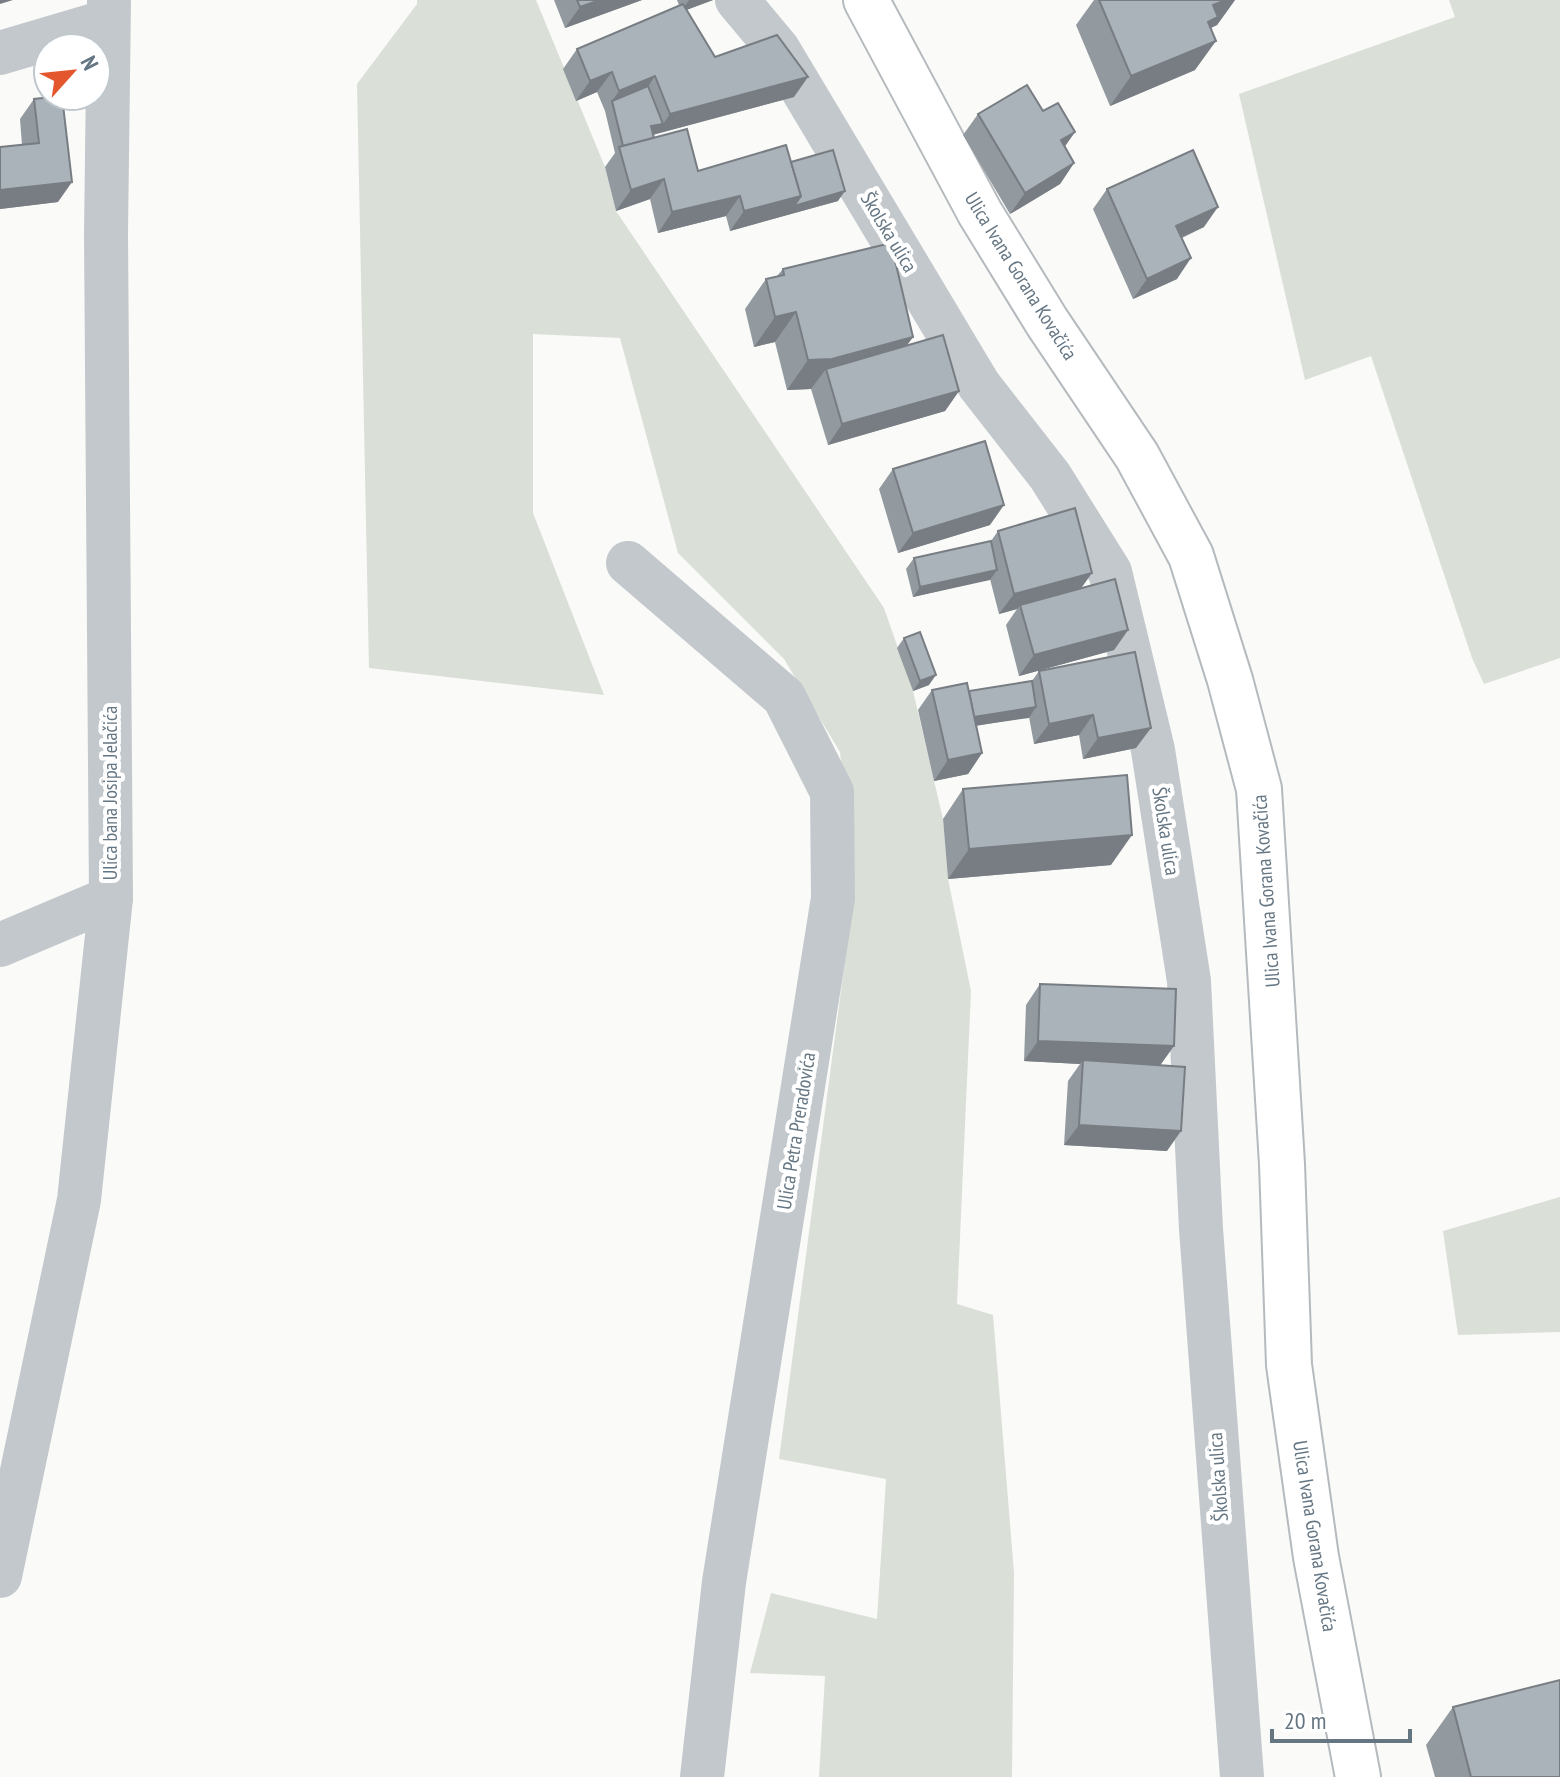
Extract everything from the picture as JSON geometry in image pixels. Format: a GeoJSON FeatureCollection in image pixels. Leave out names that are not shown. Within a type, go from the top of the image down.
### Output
{"type":"FeatureCollection","features":[{"type":"Feature","properties":{"kind":"main road","name":"Ulica Ivana Gorana Kovačića"},"geometry":{"type":"LineString","coordinates":[[866,0],[980,213],[1047,322],[1137,456],[1191,556],[1234,693],[1259,789],[1282,1164],[1289,1365],[1316,1557],[1358,1777]]}},
{"type":"Feature","properties":{"kind":"street","name":"Školska ulica"},"geometry":{"type":"LineString","coordinates":[[737,0],[778,49],[979,385],[1050,476],[1110,572],[1153,750],[1189,981],[1201,1229],[1242,1777]]}},
{"type":"Feature","properties":{"kind":"street"},"geometry":{"type":"LineString","coordinates":[[0,53],[108,11]]}},
{"type":"Feature","properties":{"kind":"street","name":"Ulica bana Josipa Jelačića"},"geometry":{"type":"LineString","coordinates":[[0,1576],[79,1200],[111,898],[106,249],[108,11]]}},
{"type":"Feature","properties":{"kind":"street","name":"Ulica Petra Preradovića"},"geometry":{"type":"LineString","coordinates":[[628,563],[784,697],[832,792],[833,898],[724,1582],[702,1777]]}},
{"type":"Feature","properties":{"kind":"street"},"geometry":{"type":"LineString","coordinates":[[0,945],[111,898]]}},
{"type":"Feature","properties":{"kind":"shaded area"},"geometry":{"type":"Polygon","coordinates":[[[417,0],[536,0],[605,167],[616,211],[884,608],[913,691],[943,819],[948,879],[971,991],[957,1304],[993,1315],[1014,1573],[1012,1777],[819,1777],[825,1676],[750,1673],[771,1593],[877,1619],[886,1479],[779,1459],[855,885],[840,752],[784,659],[678,553],[620,338],[533,334],[533,513],[604,695],[369,668],[357,84],[417,0]]]}},
{"type":"Feature","properties":{"kind":"shaded area"},"geometry":{"type":"Polygon","coordinates":[[[1449,0],[1560,0],[1560,658],[1484,684],[1472,658],[1371,356],[1305,380],[1239,94],[1455,17],[1449,0]]]}},
{"type":"Feature","properties":{"kind":"shaded area"},"geometry":{"type":"Polygon","coordinates":[[[1560,1197],[1560,1332],[1458,1335],[1443,1231],[1560,1197]]]}},
{"type":"Feature","properties":{"kind":"building"},"geometry":{"type":"Polygon","coordinates":[[[577,0],[600,0],[580,7],[577,0]]]}},
{"type":"Feature","properties":{"kind":"building"},"geometry":{"type":"Polygon","coordinates":[[[1099,0],[1226,0],[1213,5],[1218,17],[1208,22],[1216,41],[1131,76],[1099,0]]]}},
{"type":"Feature","properties":{"kind":"building"},"geometry":{"type":"Polygon","coordinates":[[[683,4],[715,57],[777,35],[808,77],[670,114],[655,76],[619,91],[612,72],[590,81],[577,49],[683,4]]]}},
{"type":"Feature","properties":{"kind":"building"},"geometry":{"type":"Polygon","coordinates":[[[1027,85],[1043,111],[1058,103],[1075,132],[1061,140],[1074,163],[1025,193],[978,114],[1027,85]]]}},
{"type":"Feature","properties":{"kind":"building"},"geometry":{"type":"Polygon","coordinates":[[[648,86],[663,124],[651,126],[654,138],[623,146],[612,101],[648,86]]]}},
{"type":"Feature","properties":{"kind":"building"},"geometry":{"type":"Polygon","coordinates":[[[35,112],[64,112],[72,182],[0,190],[0,147],[39,143],[35,112]]]}},
{"type":"Feature","properties":{"kind":"building"},"geometry":{"type":"Polygon","coordinates":[[[687,129],[698,171],[786,145],[801,196],[744,211],[740,196],[672,212],[664,179],[631,190],[619,147],[687,129]]]}},
{"type":"Feature","properties":{"kind":"building"},"geometry":{"type":"Polygon","coordinates":[[[833,150],[845,191],[794,206],[801,196],[791,162],[833,150]]]}},
{"type":"Feature","properties":{"kind":"building"},"geometry":{"type":"Polygon","coordinates":[[[1193,150],[1218,207],[1176,226],[1191,258],[1147,279],[1107,189],[1193,150]]]}},
{"type":"Feature","properties":{"kind":"building"},"geometry":{"type":"Polygon","coordinates":[[[891,243],[913,337],[832,359],[808,360],[796,312],[775,317],[766,279],[784,275],[783,269],[891,243]]]}},
{"type":"Feature","properties":{"kind":"building"},"geometry":{"type":"Polygon","coordinates":[[[943,335],[959,391],[842,424],[826,369],[943,335]]]}},
{"type":"Feature","properties":{"kind":"building"},"geometry":{"type":"Polygon","coordinates":[[[985,441],[1004,505],[913,533],[893,469],[985,441]]]}},
{"type":"Feature","properties":{"kind":"building"},"geometry":{"type":"Polygon","coordinates":[[[1075,508],[1092,573],[1014,594],[998,531],[1075,508]]]}},
{"type":"Feature","properties":{"kind":"building"},"geometry":{"type":"Polygon","coordinates":[[[991,541],[997,570],[920,587],[914,558],[991,541]]]}},
{"type":"Feature","properties":{"kind":"building"},"geometry":{"type":"Polygon","coordinates":[[[1115,579],[1128,630],[1034,655],[1020,605],[1115,579]]]}},
{"type":"Feature","properties":{"kind":"building"},"geometry":{"type":"Polygon","coordinates":[[[920,632],[936,675],[920,681],[904,638],[920,632]]]}},
{"type":"Feature","properties":{"kind":"building"},"geometry":{"type":"Polygon","coordinates":[[[1135,652],[1151,728],[1098,738],[1093,715],[1049,724],[1039,671],[1135,652]]]}},
{"type":"Feature","properties":{"kind":"building"},"geometry":{"type":"Polygon","coordinates":[[[1032,681],[1036,707],[974,717],[969,691],[1032,681]]]}},
{"type":"Feature","properties":{"kind":"building"},"geometry":{"type":"Polygon","coordinates":[[[967,683],[982,753],[948,760],[932,690],[967,683]]]}},
{"type":"Feature","properties":{"kind":"building"},"geometry":{"type":"Polygon","coordinates":[[[1127,775],[1132,835],[969,849],[963,789],[1127,775]]]}},
{"type":"Feature","properties":{"kind":"building"},"geometry":{"type":"Polygon","coordinates":[[[1040,984],[1176,989],[1174,1046],[1038,1041],[1040,984]]]}},
{"type":"Feature","properties":{"kind":"building"},"geometry":{"type":"Polygon","coordinates":[[[1083,1060],[1185,1067],[1181,1131],[1079,1125],[1083,1060]]]}},
{"type":"Feature","properties":{"kind":"building"},"geometry":{"type":"Polygon","coordinates":[[[1560,1680],[1560,1777],[1471,1777],[1453,1707],[1560,1680]]]}}]}
